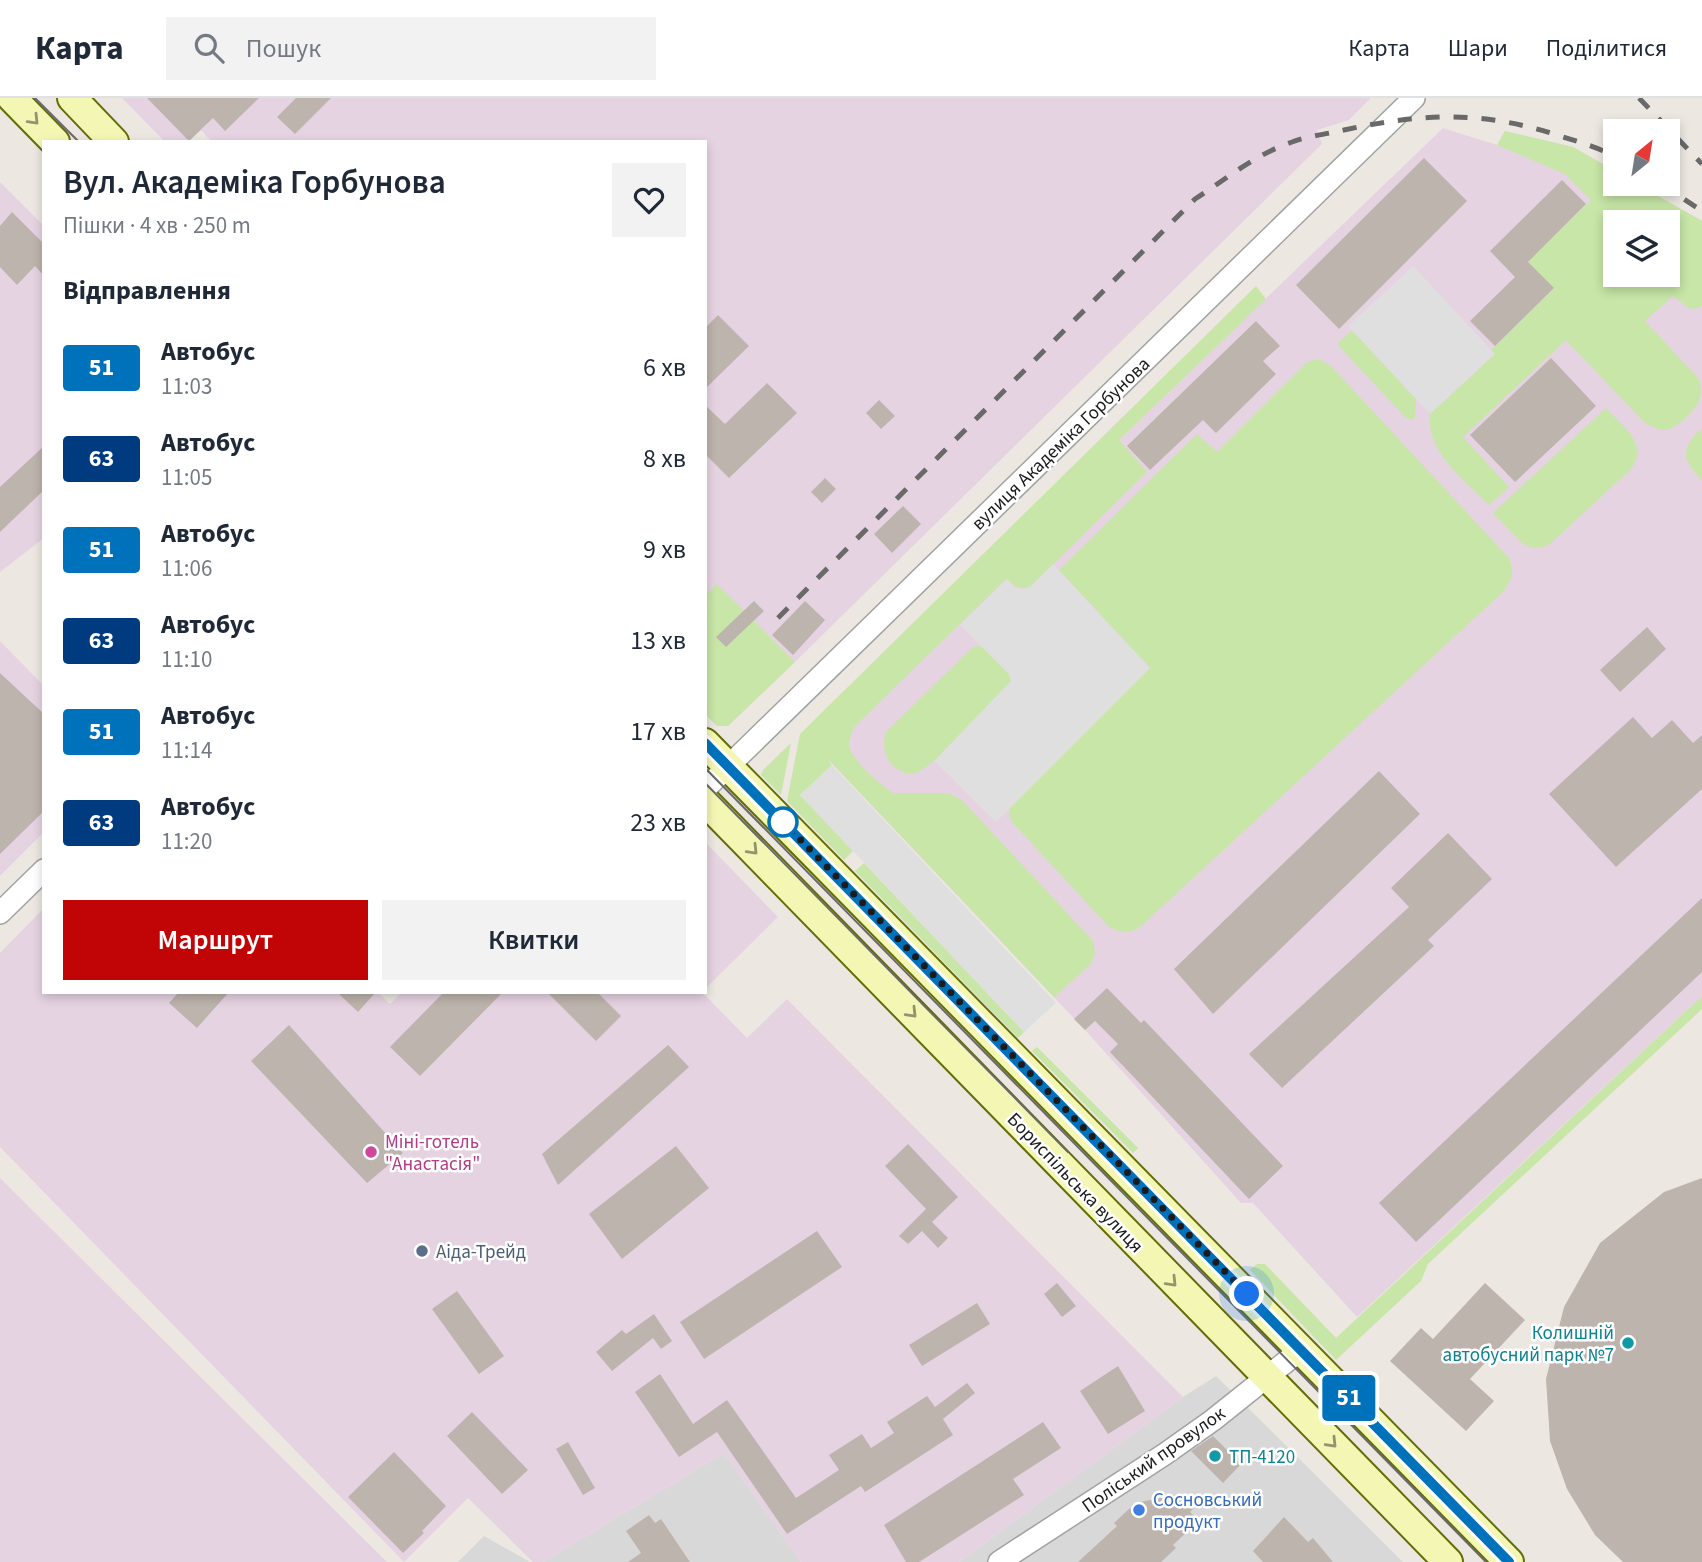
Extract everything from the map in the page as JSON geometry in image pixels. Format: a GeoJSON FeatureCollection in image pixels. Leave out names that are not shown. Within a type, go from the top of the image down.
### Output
{"type":"FeatureCollection","features":[{"type":"Feature","properties":{"kind":"main road"},"geometry":{"type":"LineString","coordinates":[[12,98],[53,140]]}},
{"type":"Feature","properties":{"kind":"main road"},"geometry":{"type":"LineString","coordinates":[[72,98],[112,140]]}},
{"type":"Feature","properties":{"kind":"main road"},"geometry":{"type":"LineString","coordinates":[[707,745],[1509,1562]]}},
{"type":"Feature","properties":{"kind":"main road","name":"Бориспільська вулиця"},"geometry":{"type":"LineString","coordinates":[[707,803],[1448,1562]]}},
{"type":"Feature","properties":{"kind":"street","name":"вулиця Академіка Горбунова"},"geometry":{"type":"LineString","coordinates":[[707,787],[1414,98]]}},
{"type":"Feature","properties":{"kind":"street"},"geometry":{"type":"LineString","coordinates":[[0,913],[42,872]]}},
{"type":"Feature","properties":{"kind":"street","name":"Поліський провулок"},"geometry":{"type":"LineString","coordinates":[[999,1562],[1165,1454],[1301,1349]]}},
{"type":"Feature","properties":{"kind":"shaded area"},"geometry":{"type":"Polygon","coordinates":[[[122,98],[1371,98],[1349,120],[1317,130],[1322,144],[728,726],[717,726],[707,716],[707,140],[210,140],[201,130],[190,140],[163,140],[122,98]]]}},
{"type":"Feature","properties":{"kind":"shaded area"},"geometry":{"type":"Polygon","coordinates":[[[1443,128],[1497,145],[1505,131],[1573,147],[1603,164],[1603,196],[1658,196],[1702,221],[1702,996],[1357,1317],[1253,1203],[1241,1203],[1085,1030],[816,747],[815,732],[1443,128]]]}},
{"type":"Feature","properties":{"kind":"shaded area"},"geometry":{"type":"Polygon","coordinates":[[[0,182],[42,224],[42,540],[0,572],[0,182]]]}},
{"type":"Feature","properties":{"kind":"shaded area"},"geometry":{"type":"Polygon","coordinates":[[[1413,266],[1495,354],[1430,414],[1348,326],[1413,266]]]}},
{"type":"Feature","properties":{"kind":"shaded area"},"geometry":{"type":"Polygon","coordinates":[[[1053,564],[1150,668],[996,822],[934,761],[1011,681],[1009,674],[960,625],[1007,579],[1016,588],[1024,589],[1031,586],[1053,564]]]}},
{"type":"Feature","properties":{"kind":"shaded area"},"geometry":{"type":"Polygon","coordinates":[[[0,641],[42,684],[42,834],[0,876],[0,641]]]}},
{"type":"Feature","properties":{"kind":"shaded area"},"geometry":{"type":"Polygon","coordinates":[[[832,765],[1056,1003],[1024,1032],[800,795],[832,765]]]}},
{"type":"Feature","properties":{"kind":"shaded area"},"geometry":{"type":"Polygon","coordinates":[[[707,844],[778,917],[707,987],[707,844]]]}},
{"type":"Feature","properties":{"kind":"shaded area"},"geometry":{"type":"Polygon","coordinates":[[[42,910],[42,994],[380,994],[390,1004],[400,994],[704,994],[747,1038],[787,999],[1183,1397],[959,1562],[801,1562],[724,1453],[543,1562],[533,1562],[468,1498],[404,1562],[0,1147],[0,953],[42,910]]]}},
{"type":"Feature","properties":{"kind":"shaded area"},"geometry":{"type":"Polygon","coordinates":[[[0,1178],[387,1562],[0,1562],[0,1178]]]}},
{"type":"Feature","properties":{"kind":"shaded area"},"geometry":{"type":"Polygon","coordinates":[[[1216,1376],[1403,1562],[959,1562],[1183,1397],[1216,1376]]]}},
{"type":"Feature","properties":{"kind":"shaded area"},"geometry":{"type":"Polygon","coordinates":[[[724,1453],[801,1562],[543,1562],[724,1453]]]}},
{"type":"Feature","properties":{"kind":"shaded area"},"geometry":{"type":"Polygon","coordinates":[[[484,1536],[530,1562],[458,1562],[484,1536]]]}},
{"type":"Feature","properties":{"kind":"green space"},"geometry":{"type":"Polygon","coordinates":[[[1505,131],[1573,147],[1603,164],[1603,196],[1658,196],[1702,221],[1702,305],[1690,309],[1673,296],[1645,321],[1699,379],[1700,397],[1695,407],[1680,423],[1663,430],[1655,428],[1642,420],[1566,340],[1463,437],[1509,487],[1489,505],[1459,476],[1441,453],[1430,428],[1430,414],[1494,355],[1491,351],[1495,346],[1554,289],[1528,262],[1591,200],[1565,174],[1497,145],[1505,131]]]}},
{"type":"Feature","properties":{"kind":"green space"},"geometry":{"type":"Polygon","coordinates":[[[1256,286],[1266,299],[1119,440],[1147,472],[1031,586],[1020,588],[1006,579],[853,728],[850,738],[850,750],[854,757],[893,793],[949,793],[963,801],[1093,941],[1095,953],[1091,964],[1054,997],[827,758],[832,765],[800,795],[853,851],[844,860],[787,801],[800,734],[1256,286]]]}},
{"type":"Feature","properties":{"kind":"green space"},"geometry":{"type":"Polygon","coordinates":[[[1352,330],[1416,399],[1415,418],[1411,420],[1405,417],[1337,344],[1352,330]]]}},
{"type":"Feature","properties":{"kind":"green space"},"geometry":{"type":"Polygon","coordinates":[[[1321,360],[1331,366],[1509,558],[1511,578],[1505,590],[1140,927],[1128,932],[1117,931],[1109,927],[1012,822],[1009,815],[1010,808],[1150,668],[1059,570],[1197,434],[1217,452],[1306,363],[1321,360]]]}},
{"type":"Feature","properties":{"kind":"green space"},"geometry":{"type":"Polygon","coordinates":[[[1606,408],[1632,436],[1635,443],[1636,460],[1631,469],[1550,544],[1532,548],[1522,543],[1493,513],[1606,408]]]}},
{"type":"Feature","properties":{"kind":"green space"},"geometry":{"type":"Polygon","coordinates":[[[1702,428],[1702,481],[1690,467],[1686,455],[1689,442],[1702,428]]]}},
{"type":"Feature","properties":{"kind":"green space"},"geometry":{"type":"Polygon","coordinates":[[[717,584],[795,662],[728,726],[717,726],[707,716],[707,594],[717,584]]]}},
{"type":"Feature","properties":{"kind":"green space"},"geometry":{"type":"Polygon","coordinates":[[[981,646],[1009,674],[1011,681],[1007,688],[935,760],[915,773],[905,773],[897,769],[886,756],[885,733],[973,647],[981,646]]]}},
{"type":"Feature","properties":{"kind":"green space"},"geometry":{"type":"Polygon","coordinates":[[[791,743],[781,795],[761,775],[791,743]]]}},
{"type":"Feature","properties":{"kind":"green space"},"geometry":{"type":"Polygon","coordinates":[[[864,863],[1024,1032],[1018,1038],[855,871],[864,863]]]}},
{"type":"Feature","properties":{"kind":"green space"},"geometry":{"type":"Polygon","coordinates":[[[1702,996],[1702,1009],[1428,1264],[1421,1281],[1336,1360],[1250,1270],[1257,1264],[1265,1264],[1336,1338],[1702,996]]]}},
{"type":"Feature","properties":{"kind":"green space"},"geometry":{"type":"Polygon","coordinates":[[[1037,1047],[1138,1148],[1133,1153],[1032,1051],[1037,1047]]]}},
{"type":"Feature","properties":{"kind":"building"},"geometry":{"type":"Polygon","coordinates":[[[147,98],[259,98],[225,131],[213,118],[188,140],[147,98]]]}},
{"type":"Feature","properties":{"kind":"building"},"geometry":{"type":"Polygon","coordinates":[[[296,98],[331,98],[295,134],[277,117],[296,98]]]}},
{"type":"Feature","properties":{"kind":"building"},"geometry":{"type":"Polygon","coordinates":[[[1424,158],[1467,201],[1339,329],[1296,285],[1424,158]]]}},
{"type":"Feature","properties":{"kind":"building"},"geometry":{"type":"Polygon","coordinates":[[[1562,180],[1586,204],[1528,262],[1554,288],[1495,346],[1470,321],[1515,277],[1490,251],[1562,180]]]}},
{"type":"Feature","properties":{"kind":"building"},"geometry":{"type":"Polygon","coordinates":[[[12,212],[42,242],[42,274],[35,266],[17,285],[0,267],[0,226],[12,212]]]}},
{"type":"Feature","properties":{"kind":"building"},"geometry":{"type":"Polygon","coordinates":[[[718,315],[749,346],[707,387],[707,326],[718,315]]]}},
{"type":"Feature","properties":{"kind":"building"},"geometry":{"type":"Polygon","coordinates":[[[1256,321],[1280,346],[1263,361],[1276,374],[1216,433],[1203,420],[1150,470],[1127,446],[1256,321]]]}},
{"type":"Feature","properties":{"kind":"building"},"geometry":{"type":"Polygon","coordinates":[[[1551,358],[1596,406],[1515,482],[1470,435],[1551,358]]]}},
{"type":"Feature","properties":{"kind":"building"},"geometry":{"type":"Polygon","coordinates":[[[767,383],[797,413],[729,478],[707,456],[707,407],[725,424],[767,383]]]}},
{"type":"Feature","properties":{"kind":"building"},"geometry":{"type":"Polygon","coordinates":[[[879,400],[895,416],[881,429],[866,413],[879,400]]]}},
{"type":"Feature","properties":{"kind":"building"},"geometry":{"type":"Polygon","coordinates":[[[42,448],[42,492],[0,532],[0,487],[42,448]]]}},
{"type":"Feature","properties":{"kind":"building"},"geometry":{"type":"Polygon","coordinates":[[[825,478],[836,489],[822,503],[811,492],[825,478]]]}},
{"type":"Feature","properties":{"kind":"building"},"geometry":{"type":"Polygon","coordinates":[[[903,506],[921,524],[892,553],[874,534],[903,506]]]}},
{"type":"Feature","properties":{"kind":"building"},"geometry":{"type":"Polygon","coordinates":[[[754,601],[764,611],[726,647],[716,637],[754,601]]]}},
{"type":"Feature","properties":{"kind":"building"},"geometry":{"type":"Polygon","coordinates":[[[805,601],[825,620],[793,655],[772,635],[805,601]]]}},
{"type":"Feature","properties":{"kind":"building"},"geometry":{"type":"Polygon","coordinates":[[[1647,627],[1666,649],[1620,692],[1600,670],[1647,627]]]}},
{"type":"Feature","properties":{"kind":"building"},"geometry":{"type":"Polygon","coordinates":[[[0,673],[42,712],[42,813],[0,854],[0,673]]]}},
{"type":"Feature","properties":{"kind":"building"},"geometry":{"type":"Polygon","coordinates":[[[1633,717],[1652,738],[1672,720],[1693,743],[1702,735],[1702,789],[1616,867],[1549,794],[1633,717]]]}},
{"type":"Feature","properties":{"kind":"building"},"geometry":{"type":"Polygon","coordinates":[[[1379,771],[1420,814],[1213,1014],[1174,969],[1379,771]]]}},
{"type":"Feature","properties":{"kind":"building"},"geometry":{"type":"Polygon","coordinates":[[[1448,833],[1492,879],[1428,940],[1434,946],[1282,1088],[1249,1054],[1409,907],[1391,888],[1448,833]]]}},
{"type":"Feature","properties":{"kind":"building"},"geometry":{"type":"Polygon","coordinates":[[[1702,898],[1702,972],[1416,1242],[1379,1203],[1702,898]]]}},
{"type":"Feature","properties":{"kind":"building"},"geometry":{"type":"Polygon","coordinates":[[[1107,988],[1141,1023],[1144,1020],[1283,1166],[1249,1199],[1110,1052],[1118,1044],[1095,1021],[1085,1030],[1074,1019],[1107,988]]]}},
{"type":"Feature","properties":{"kind":"building"},"geometry":{"type":"Polygon","coordinates":[[[177,994],[227,994],[197,1028],[169,1003],[177,994]]]}},
{"type":"Feature","properties":{"kind":"building"},"geometry":{"type":"Polygon","coordinates":[[[339,994],[374,994],[358,1012],[339,994]]]}},
{"type":"Feature","properties":{"kind":"building"},"geometry":{"type":"Polygon","coordinates":[[[442,994],[501,994],[420,1076],[390,1047],[442,994]]]}},
{"type":"Feature","properties":{"kind":"building"},"geometry":{"type":"Polygon","coordinates":[[[549,994],[599,994],[621,1016],[596,1041],[549,994]]]}},
{"type":"Feature","properties":{"kind":"building"},"geometry":{"type":"Polygon","coordinates":[[[289,1025],[403,1153],[367,1183],[251,1061],[289,1025]]]}},
{"type":"Feature","properties":{"kind":"building"},"geometry":{"type":"Polygon","coordinates":[[[668,1045],[689,1067],[558,1185],[542,1154],[668,1045]]]}},
{"type":"Feature","properties":{"kind":"building"},"geometry":{"type":"Polygon","coordinates":[[[908,1144],[958,1197],[932,1222],[948,1238],[938,1248],[922,1231],[908,1244],[899,1236],[926,1209],[885,1166],[908,1144]]]}},
{"type":"Feature","properties":{"kind":"building"},"geometry":{"type":"Polygon","coordinates":[[[676,1146],[709,1188],[622,1259],[589,1214],[676,1146]]]}},
{"type":"Feature","properties":{"kind":"building","name":"Колишній автобусний парк №7"},"geometry":{"type":"Polygon","coordinates":[[[1702,1178],[1702,1562],[1623,1562],[1595,1535],[1567,1489],[1550,1441],[1546,1379],[1564,1307],[1600,1243],[1664,1192],[1702,1178]]]}},
{"type":"Feature","properties":{"kind":"building"},"geometry":{"type":"Polygon","coordinates":[[[817,1231],[842,1267],[704,1359],[680,1322],[817,1231]]]}},
{"type":"Feature","properties":{"kind":"building"},"geometry":{"type":"Polygon","coordinates":[[[1057,1283],[1076,1306],[1062,1317],[1044,1294],[1057,1283]]]}},
{"type":"Feature","properties":{"kind":"building"},"geometry":{"type":"Polygon","coordinates":[[[1485,1283],[1525,1320],[1470,1379],[1494,1401],[1466,1431],[1390,1361],[1421,1328],[1433,1339],[1485,1283]]]}},
{"type":"Feature","properties":{"kind":"building"},"geometry":{"type":"Polygon","coordinates":[[[457,1291],[504,1356],[479,1374],[432,1309],[457,1291]]]}},
{"type":"Feature","properties":{"kind":"building"},"geometry":{"type":"Polygon","coordinates":[[[977,1303],[990,1324],[922,1366],[909,1345],[977,1303]]]}},
{"type":"Feature","properties":{"kind":"building"},"geometry":{"type":"Polygon","coordinates":[[[654,1314],[672,1341],[661,1349],[653,1338],[612,1371],[596,1352],[622,1330],[626,1334],[654,1314]]]}},
{"type":"Feature","properties":{"kind":"building"},"geometry":{"type":"Polygon","coordinates":[[[1118,1366],[1145,1411],[1108,1434],[1080,1391],[1118,1366]]]}},
{"type":"Feature","properties":{"kind":"building"},"geometry":{"type":"Polygon","coordinates":[[[660,1374],[693,1424],[727,1400],[796,1498],[839,1470],[829,1455],[862,1434],[871,1448],[894,1433],[887,1422],[927,1396],[935,1407],[967,1383],[975,1393],[943,1419],[953,1435],[865,1492],[861,1486],[787,1534],[717,1432],[679,1457],[635,1392],[660,1374]]]}},
{"type":"Feature","properties":{"kind":"building"},"geometry":{"type":"Polygon","coordinates":[[[472,1412],[528,1470],[502,1494],[447,1436],[472,1412]]]}},
{"type":"Feature","properties":{"kind":"building"},"geometry":{"type":"Polygon","coordinates":[[[1043,1422],[1061,1448],[1013,1479],[1024,1495],[919,1562],[906,1562],[884,1525],[1043,1422]]]}},
{"type":"Feature","properties":{"kind":"building","name":"ТП-4120"},"geometry":{"type":"Polygon","coordinates":[[[1213,1436],[1241,1464],[1223,1483],[1191,1451],[1213,1436]]]}},
{"type":"Feature","properties":{"kind":"building"},"geometry":{"type":"Polygon","coordinates":[[[568,1442],[595,1488],[583,1495],[556,1449],[568,1442]]]}},
{"type":"Feature","properties":{"kind":"building"},"geometry":{"type":"Polygon","coordinates":[[[394,1452],[446,1506],[403,1553],[348,1497],[394,1452]]]}},
{"type":"Feature","properties":{"kind":"building"},"geometry":{"type":"Polygon","coordinates":[[[1181,1494],[1194,1508],[1190,1512],[1194,1516],[1189,1520],[1194,1525],[1173,1545],[1176,1548],[1161,1562],[1078,1562],[1117,1526],[1114,1523],[1130,1508],[1132,1510],[1140,1502],[1181,1494]]]}},
{"type":"Feature","properties":{"kind":"building"},"geometry":{"type":"Polygon","coordinates":[[[649,1515],[655,1523],[661,1519],[690,1562],[628,1562],[641,1553],[626,1531],[649,1515]]]}},
{"type":"Feature","properties":{"kind":"building"},"geometry":{"type":"Polygon","coordinates":[[[1284,1517],[1308,1542],[1313,1538],[1333,1562],[1263,1562],[1253,1551],[1284,1517]]]}},
{"type":"Feature","properties":{"kind":"tram line"},"geometry":{"type":"LineString","coordinates":[[35,98],[77,140]]}},
{"type":"Feature","properties":{"kind":"tram line"},"geometry":{"type":"LineString","coordinates":[[707,770],[1486,1562]]}},
{"type":"Feature","properties":{"kind":"tram line"},"geometry":{"type":"LineString","coordinates":[[707,785],[1068,1152]]}},
{"type":"Feature","properties":{"kind":"railway"},"geometry":{"type":"LineString","coordinates":[[1639,98],[1702,164]]}},
{"type":"Feature","properties":{"kind":"railway"},"geometry":{"type":"LineString","coordinates":[[778,618],[1195,199],[1266,153],[1304,138],[1373,124],[1452,117],[1504,122],[1603,151]]}},
{"type":"Feature","properties":{"kind":"railway"},"geometry":{"type":"LineString","coordinates":[[1679,196],[1702,211]]}},
{"type":"Feature","properties":{"kind":"bus line","name":"51"},"geometry":{"type":"LineString","coordinates":[[707,745],[1509,1562]]}},
{"type":"Feature","properties":{"kind":"place","name":"Міні-готель \"Анастасія\""},"geometry":{"type":"Point","coordinates":[371,1152]}},
{"type":"Feature","properties":{"kind":"place","name":"Аіда-Трейд"},"geometry":{"type":"Point","coordinates":[422,1251]}},
{"type":"Feature","properties":{"kind":"place","name":"Колишній автобусний парк №7"},"geometry":{"type":"Point","coordinates":[1628,1343]}},
{"type":"Feature","properties":{"kind":"place","name":"ТП-4120"},"geometry":{"type":"Point","coordinates":[1215,1456]}},
{"type":"Feature","properties":{"kind":"place","name":"Сосновський продукт"},"geometry":{"type":"Point","coordinates":[1139,1510]}},
{"type":"Feature","properties":{"kind":"route"},"geometry":{"type":"LineString","coordinates":[[783,822],[1247,1294]]}}]}
